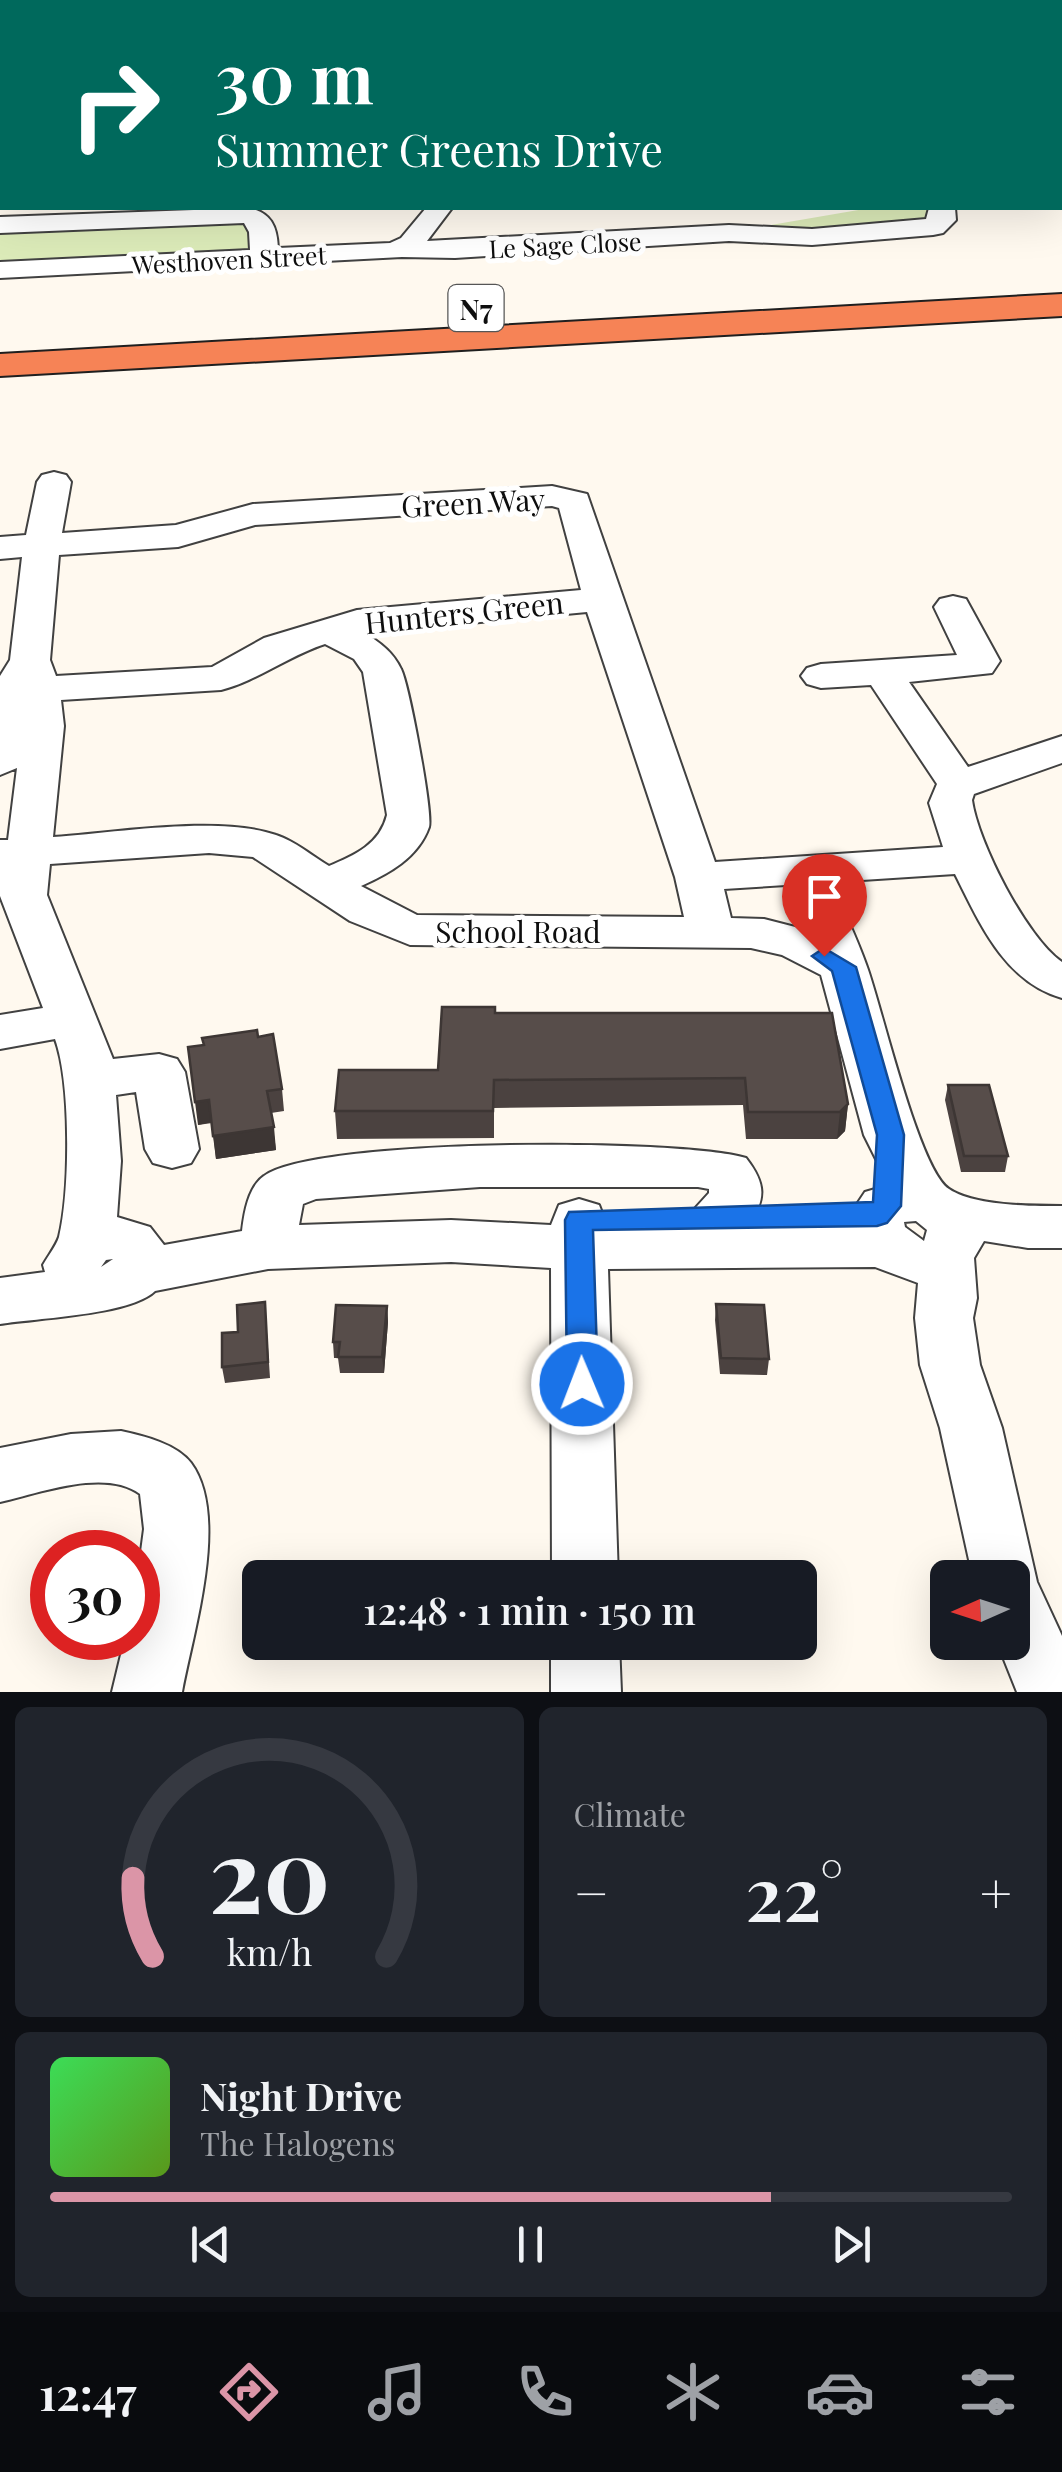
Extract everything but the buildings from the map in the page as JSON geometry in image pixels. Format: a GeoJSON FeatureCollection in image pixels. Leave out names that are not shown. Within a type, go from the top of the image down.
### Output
{"type":"FeatureCollection","features":[{"type":"Feature","properties":{"kind":"highway","name":"N7"},"geometry":{"type":"LineString","coordinates":[[0,336],[1062,275]]}},
{"type":"Feature","properties":{"kind":"highway","name":"N7"},"geometry":{"type":"LineString","coordinates":[[0,368],[1062,305]]}},
{"type":"Feature","properties":{"kind":"highway"},"geometry":{"type":"LineString","coordinates":[[788,321],[824,326],[1062,315]]}},
{"type":"Feature","properties":{"kind":"street"},"geometry":{"type":"LineString","coordinates":[[268,0],[302,0]]}},
{"type":"Feature","properties":{"kind":"street"},"geometry":{"type":"LineString","coordinates":[[401,249],[411,244],[437,210]]}},
{"type":"Feature","properties":{"kind":"street","name":"Le Sage Close"},"geometry":{"type":"LineString","coordinates":[[729,234],[753,224],[841,210]]}},
{"type":"Feature","properties":{"kind":"street","name":"Le Sage Close"},"geometry":{"type":"LineString","coordinates":[[401,249],[455,250],[729,234],[812,237],[924,229],[940,224],[942,210]]}},
{"type":"Feature","properties":{"kind":"street"},"geometry":{"type":"LineString","coordinates":[[0,225],[248,215],[258,218],[263,225],[264,258]]}},
{"type":"Feature","properties":{"kind":"street","name":"Westhoven Street"},"geometry":{"type":"LineString","coordinates":[[0,270],[401,249]]}},
{"type":"Feature","properties":{"kind":"street"},"geometry":{"type":"LineString","coordinates":[[0,762],[20,683],[54,482]]}},
{"type":"Feature","properties":{"kind":"street","name":"Green Way"},"geometry":{"type":"LineString","coordinates":[[0,548],[178,536],[254,515],[563,497],[577,504],[602,599],[698,878],[710,932]]}},
{"type":"Feature","properties":{"kind":"street","name":"Hunters Green"},"geometry":{"type":"LineString","coordinates":[[20,683],[221,678],[258,654],[326,630],[395,616],[602,599]]}},
{"type":"Feature","properties":{"kind":"street"},"geometry":{"type":"LineString","coordinates":[[821,676],[978,665],[980,661],[953,608]]}},
{"type":"Feature","properties":{"kind":"street"},"geometry":{"type":"LineString","coordinates":[[326,630],[368,651],[382,672],[409,815],[408,828],[396,846],[329,884]]}},
{"type":"Feature","properties":{"kind":"street"},"geometry":{"type":"LineString","coordinates":[[882,673],[955,789],[950,805],[971,859],[1026,954],[1046,974],[1062,982]]}},
{"type":"Feature","properties":{"kind":"street"},"geometry":{"type":"LineString","coordinates":[[20,683],[43,726],[13,867],[82,1037],[108,1258]]}},
{"type":"Feature","properties":{"kind":"street"},"geometry":{"type":"LineString","coordinates":[[955,789],[1062,749]]}},
{"type":"Feature","properties":{"kind":"street","name":"School Road"},"geometry":{"type":"LineString","coordinates":[[13,867],[240,840],[282,853],[367,911],[410,930],[779,935],[806,944],[843,967]]}},
{"type":"Feature","properties":{"kind":"street"},"geometry":{"type":"LineString","coordinates":[[698,878],[971,859]]}},
{"type":"Feature","properties":{"kind":"street"},"geometry":{"type":"LineString","coordinates":[[803,871],[843,967],[891,1135],[928,1286],[944,1318],[950,1364],[971,1428],[1002,1560]]}},
{"type":"Feature","properties":{"kind":"street"},"geometry":{"type":"LineString","coordinates":[[0,1032],[74,1019]]}},
{"type":"Feature","properties":{"kind":"street"},"geometry":{"type":"LineString","coordinates":[[90,1080],[159,1072],[172,1149]]}},
{"type":"Feature","properties":{"kind":"street"},"geometry":{"type":"LineString","coordinates":[[270,1237],[274,1208],[287,1186],[383,1170],[716,1168],[734,1178],[738,1189],[736,1202],[707,1233]]}},
{"type":"Feature","properties":{"kind":"street"},"geometry":{"type":"LineString","coordinates":[[0,1275],[270,1237],[451,1241],[579,1234],[1045,1227]]}},
{"type":"Feature","properties":{"kind":"street"},"geometry":{"type":"LineString","coordinates":[[579,1234],[585,1560]]}},
{"type":"Feature","properties":{"kind":"street"},"geometry":{"type":"LineString","coordinates":[[0,1301],[108,1258]]}},
{"type":"Feature","properties":{"kind":"street"},"geometry":{"type":"LineString","coordinates":[[0,1475],[56,1462],[118,1456],[154,1468],[172,1486],[178,1521],[147,1692]]}},
{"type":"Feature","properties":{"kind":"street"},"geometry":{"type":"LineString","coordinates":[[1030,1641],[1052,1692]]}},
{"type":"Feature","properties":{"kind":"street"},"geometry":{"type":"LineString","coordinates":[[586,1660],[586,1692]]}},
{"type":"Feature","properties":{"kind":"green space"},"geometry":{"type":"Polygon","coordinates":[[[858,210],[937,210],[936,220],[813,235],[759,227],[858,210]]]}},
{"type":"Feature","properties":{"kind":"green space"},"geometry":{"type":"Polygon","coordinates":[[[249,220],[253,251],[0,267],[0,228],[249,220]]]}},
{"type":"Feature","properties":{"kind":"route"},"geometry":{"type":"LineString","coordinates":[[582,1384],[579,1220],[877,1215],[886,1206],[891,1135],[843,967],[824,956]]}}]}
